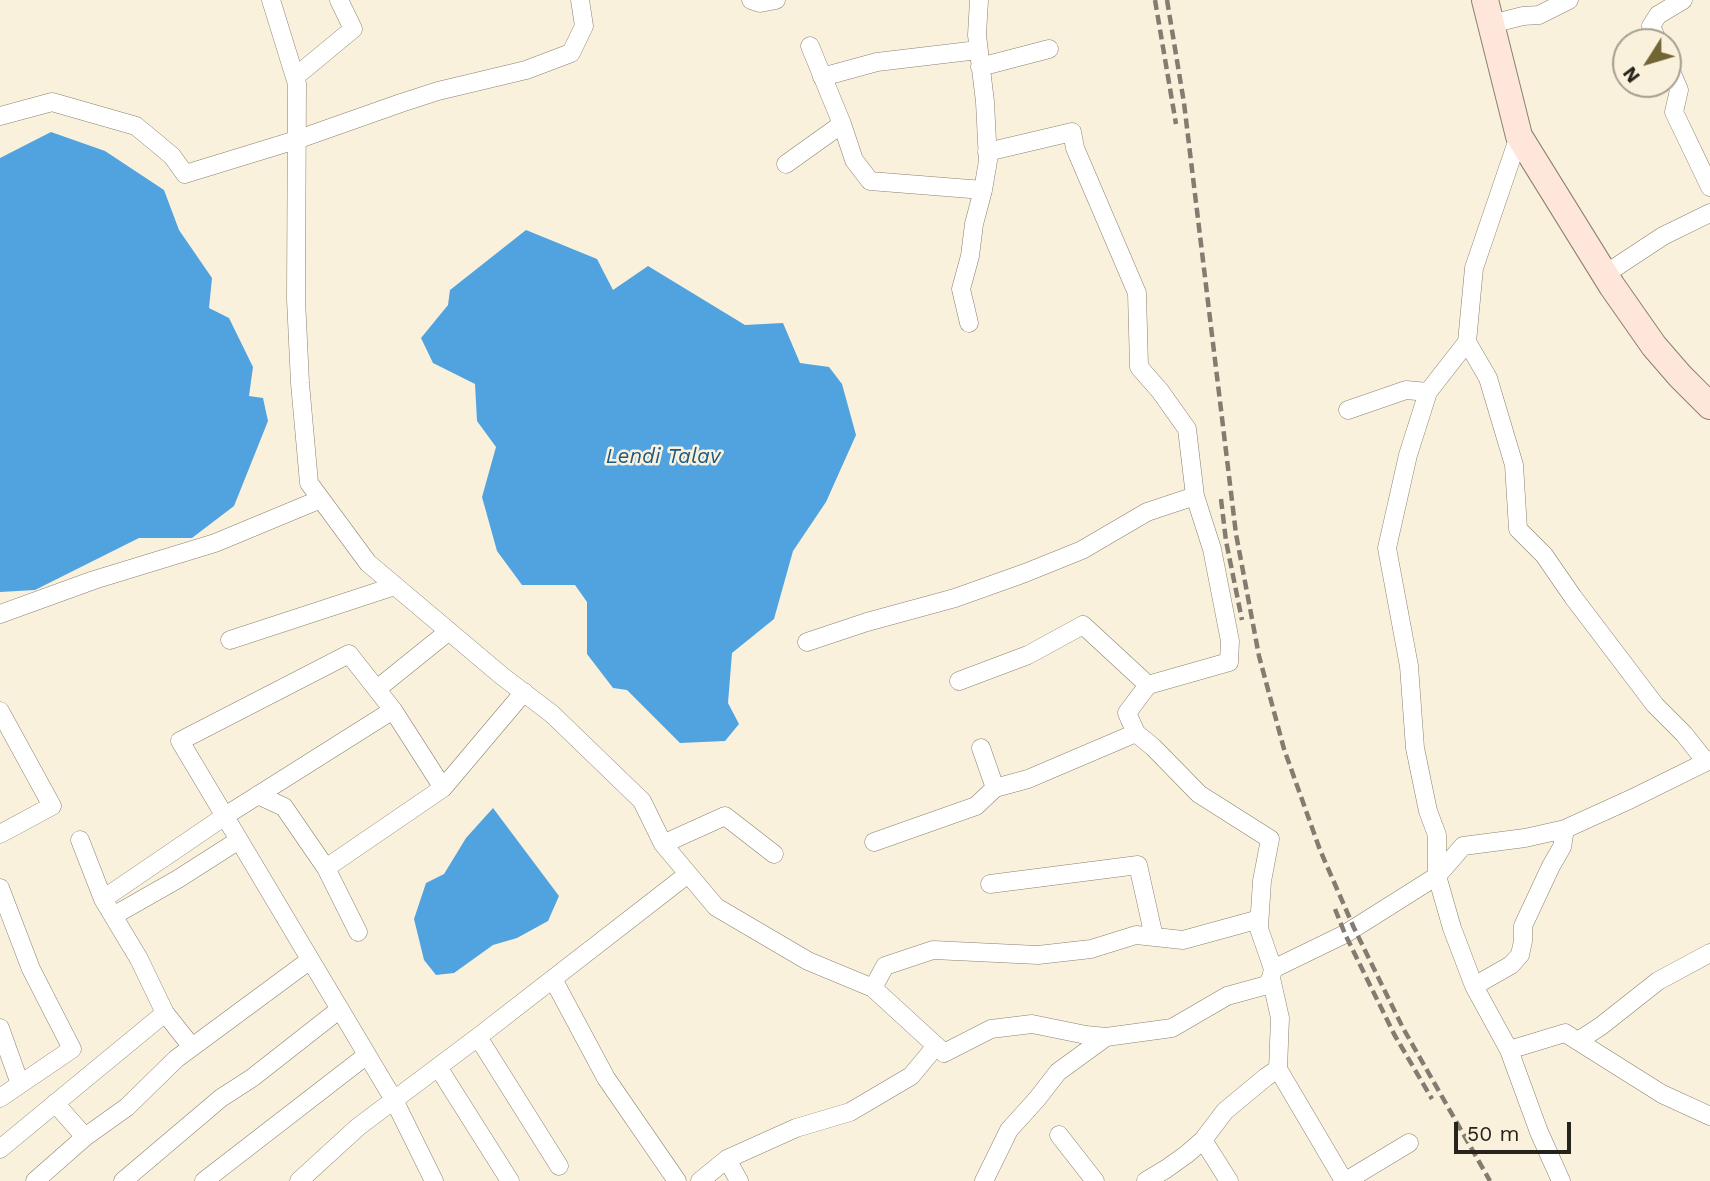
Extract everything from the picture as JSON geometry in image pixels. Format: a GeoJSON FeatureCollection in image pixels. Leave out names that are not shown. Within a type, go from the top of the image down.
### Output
{"type":"FeatureCollection","features":[{"type":"Feature","properties":{"kind":"street"},"geometry":{"type":"LineString","coordinates":[[271,0],[297,84],[296,299],[309,483],[368,563],[552,714],[642,801],[663,844],[716,908],[808,961],[873,988],[944,1054],[991,1029],[1032,1024],[1106,1037],[1172,1028],[1227,996],[1267,985],[1272,973],[1345,934],[1437,876],[1462,846],[1525,838],[1564,829],[1708,761],[1655,705],[1544,555],[1518,529],[1514,466],[1488,378],[1467,342]]}},
{"type":"Feature","properties":{"kind":"street"},"geometry":{"type":"LineString","coordinates":[[295,77],[353,29],[339,0]]}},
{"type":"Feature","properties":{"kind":"street"},"geometry":{"type":"LineString","coordinates":[[0,116],[52,102],[136,126],[172,156],[185,174],[296,140],[401,103],[526,69],[571,53],[584,26],[580,0]]}},
{"type":"Feature","properties":{"kind":"street"},"geometry":{"type":"LineString","coordinates":[[751,0],[760,3],[776,0]]}},
{"type":"Feature","properties":{"kind":"street"},"geometry":{"type":"LineString","coordinates":[[969,323],[961,289],[988,161],[985,102],[977,35],[979,0]]}},
{"type":"Feature","properties":{"kind":"street"},"geometry":{"type":"LineString","coordinates":[[1492,5],[1523,16],[1539,15],[1569,0]]}},
{"type":"Feature","properties":{"kind":"street"},"geometry":{"type":"LineString","coordinates":[[1652,28],[1658,15],[1683,0]]}},
{"type":"Feature","properties":{"kind":"street"},"geometry":{"type":"LineString","coordinates":[[1492,5],[1526,134],[1654,346],[1710,406]]}},
{"type":"Feature","properties":{"kind":"street"},"geometry":{"type":"LineString","coordinates":[[810,46],[855,160],[870,181],[984,190]]}},
{"type":"Feature","properties":{"kind":"street"},"geometry":{"type":"LineString","coordinates":[[822,77],[877,62],[979,59],[1048,49]]}},
{"type":"Feature","properties":{"kind":"street"},"geometry":{"type":"LineString","coordinates":[[1677,98],[1674,112],[1710,187]]}},
{"type":"Feature","properties":{"kind":"street"},"geometry":{"type":"LineString","coordinates":[[786,164],[842,124]]}},
{"type":"Feature","properties":{"kind":"street"},"geometry":{"type":"LineString","coordinates":[[987,152],[1072,132],[1075,148],[1138,293],[1139,367],[1187,429],[1195,496],[1212,549],[1230,641],[1229,662],[1148,685],[1126,713],[1136,733],[1199,794],[1270,839],[1262,881],[1259,927]]}},
{"type":"Feature","properties":{"kind":"street"},"geometry":{"type":"LineString","coordinates":[[1526,134],[1474,268],[1467,342],[1428,392],[1408,455],[1387,548],[1409,666],[1415,748],[1428,811],[1437,835],[1437,876],[1452,928],[1474,986],[1510,1050],[1539,1132],[1561,1181]]}},
{"type":"Feature","properties":{"kind":"street"},"geometry":{"type":"LineString","coordinates":[[1610,271],[1663,236],[1710,213]]}},
{"type":"Feature","properties":{"kind":"street"},"geometry":{"type":"LineString","coordinates":[[1610,271],[1690,368],[1710,388]]}},
{"type":"Feature","properties":{"kind":"street"},"geometry":{"type":"LineString","coordinates":[[1348,410],[1406,390],[1428,392]]}},
{"type":"Feature","properties":{"kind":"street"},"geometry":{"type":"LineString","coordinates":[[807,642],[866,622],[955,598],[1025,573],[1082,551],[1147,512],[1195,496]]}},
{"type":"Feature","properties":{"kind":"street"},"geometry":{"type":"LineString","coordinates":[[0,614],[94,580],[215,543],[321,499]]}},
{"type":"Feature","properties":{"kind":"street"},"geometry":{"type":"LineString","coordinates":[[230,640],[395,586]]}},
{"type":"Feature","properties":{"kind":"street"},"geometry":{"type":"LineString","coordinates":[[958,681],[1028,655],[1083,625],[1148,685]]}},
{"type":"Feature","properties":{"kind":"street"},"geometry":{"type":"LineString","coordinates":[[377,689],[449,631]]}},
{"type":"Feature","properties":{"kind":"street"},"geometry":{"type":"LineString","coordinates":[[434,1181],[394,1100],[180,741],[349,654],[393,710],[443,788]]}},
{"type":"Feature","properties":{"kind":"street"},"geometry":{"type":"LineString","coordinates":[[326,868],[443,788],[524,692]]}},
{"type":"Feature","properties":{"kind":"street"},"geometry":{"type":"LineString","coordinates":[[103,899],[258,795],[393,710]]}},
{"type":"Feature","properties":{"kind":"street"},"geometry":{"type":"LineString","coordinates":[[0,711],[52,806],[0,834]]}},
{"type":"Feature","properties":{"kind":"street"},"geometry":{"type":"LineString","coordinates":[[874,842],[976,806],[995,788],[1028,779],[1136,733]]}},
{"type":"Feature","properties":{"kind":"street"},"geometry":{"type":"LineString","coordinates":[[981,748],[995,788]]}},
{"type":"Feature","properties":{"kind":"street"},"geometry":{"type":"LineString","coordinates":[[258,795],[284,807],[326,868],[358,932]]}},
{"type":"Feature","properties":{"kind":"street"},"geometry":{"type":"LineString","coordinates":[[663,844],[725,816],[774,854]]}},
{"type":"Feature","properties":{"kind":"street"},"geometry":{"type":"LineString","coordinates":[[1474,986],[1511,965],[1520,955],[1522,926],[1550,866],[1562,847],[1564,829]]}},
{"type":"Feature","properties":{"kind":"street"},"geometry":{"type":"LineString","coordinates":[[113,916],[239,840]]}},
{"type":"Feature","properties":{"kind":"street"},"geometry":{"type":"LineString","coordinates":[[80,841],[103,899],[139,959],[165,1013],[192,1047]]}},
{"type":"Feature","properties":{"kind":"street"},"geometry":{"type":"LineString","coordinates":[[989,884],[1138,864],[1154,937]]}},
{"type":"Feature","properties":{"kind":"street"},"geometry":{"type":"LineString","coordinates":[[307,1178],[358,1127],[688,874]]}},
{"type":"Feature","properties":{"kind":"street"},"geometry":{"type":"LineString","coordinates":[[0,888],[31,969],[72,1049],[0,1098]]}},
{"type":"Feature","properties":{"kind":"street"},"geometry":{"type":"LineString","coordinates":[[873,988],[886,966],[933,950],[1038,955],[1091,949],[1136,935],[1183,940],[1256,920],[1272,973],[1280,1018],[1278,1069],[1345,1181],[1409,1143]]}},
{"type":"Feature","properties":{"kind":"street"},"geometry":{"type":"LineString","coordinates":[[1578,1041],[1658,981],[1710,953]]}},
{"type":"Feature","properties":{"kind":"street"},"geometry":{"type":"LineString","coordinates":[[35,1181],[85,1136],[127,1107],[176,1059],[310,960]]}},
{"type":"Feature","properties":{"kind":"street"},"geometry":{"type":"LineString","coordinates":[[553,979],[606,1078],[677,1181]]}},
{"type":"Feature","properties":{"kind":"street"},"geometry":{"type":"LineString","coordinates":[[124,1181],[221,1098],[252,1078],[340,1009]]}},
{"type":"Feature","properties":{"kind":"street"},"geometry":{"type":"LineString","coordinates":[[0,1149],[165,1013]]}},
{"type":"Feature","properties":{"kind":"street"},"geometry":{"type":"LineString","coordinates":[[0,1028],[20,1084]]}},
{"type":"Feature","properties":{"kind":"street"},"geometry":{"type":"LineString","coordinates":[[1510,1050],[1565,1033],[1662,1094],[1710,1116]]}},
{"type":"Feature","properties":{"kind":"street"},"geometry":{"type":"LineString","coordinates":[[478,1037],[559,1166]]}},
{"type":"Feature","properties":{"kind":"street"},"geometry":{"type":"LineString","coordinates":[[984,1181],[1009,1130],[1058,1072],[1106,1037]]}},
{"type":"Feature","properties":{"kind":"street"},"geometry":{"type":"LineString","coordinates":[[700,1181],[727,1159],[796,1128],[850,1112],[911,1076],[936,1046]]}},
{"type":"Feature","properties":{"kind":"street"},"geometry":{"type":"LineString","coordinates":[[204,1181],[367,1055]]}},
{"type":"Feature","properties":{"kind":"street"},"geometry":{"type":"LineString","coordinates":[[438,1067],[510,1181]]}},
{"type":"Feature","properties":{"kind":"street"},"geometry":{"type":"LineString","coordinates":[[1146,1181],[1203,1140],[1225,1111],[1278,1069]]}},
{"type":"Feature","properties":{"kind":"street"},"geometry":{"type":"LineString","coordinates":[[55,1103],[85,1136]]}},
{"type":"Feature","properties":{"kind":"street"},"geometry":{"type":"LineString","coordinates":[[1059,1135],[1095,1181]]}},
{"type":"Feature","properties":{"kind":"street"},"geometry":{"type":"LineString","coordinates":[[1203,1140],[1229,1181]]}},
{"type":"Feature","properties":{"kind":"street"},"geometry":{"type":"LineString","coordinates":[[727,1159],[739,1181]]}},
{"type":"Feature","properties":{"kind":"water"},"geometry":{"type":"Polygon","coordinates":[[[51,132],[105,151],[164,190],[179,230],[212,278],[209,308],[229,318],[253,367],[249,396],[263,398],[268,421],[234,506],[192,538],[139,538],[35,590],[0,592],[0,158],[51,132]]]}},
{"type":"Feature","properties":{"kind":"water","name":"Lendi Talav"},"geometry":{"type":"Polygon","coordinates":[[[526,230],[597,259],[613,290],[648,266],[745,325],[783,323],[800,363],[829,367],[842,384],[856,435],[826,502],[793,551],[774,619],[732,653],[728,703],[739,724],[725,741],[680,743],[627,690],[613,688],[587,654],[587,602],[575,585],[522,585],[497,551],[482,497],[496,447],[477,421],[475,384],[433,363],[421,338],[448,305],[450,290],[526,230]]]}},
{"type":"Feature","properties":{"kind":"water"},"geometry":{"type":"Polygon","coordinates":[[[493,808],[559,896],[548,921],[517,938],[493,945],[454,973],[436,975],[424,960],[414,919],[426,883],[444,874],[466,838],[493,808]]]}},
{"type":"Feature","properties":{"kind":"railway"},"geometry":{"type":"LineString","coordinates":[[1155,0],[1176,124]]}},
{"type":"Feature","properties":{"kind":"railway"},"geometry":{"type":"LineString","coordinates":[[1167,0],[1184,103],[1236,534],[1259,656],[1284,749],[1320,850],[1354,928],[1403,1028],[1490,1181]]}},
{"type":"Feature","properties":{"kind":"railway"},"geometry":{"type":"LineString","coordinates":[[1221,499],[1226,541],[1242,620]]}},
{"type":"Feature","properties":{"kind":"railway"},"geometry":{"type":"LineString","coordinates":[[1335,909],[1394,1034],[1432,1099]]}}]}
